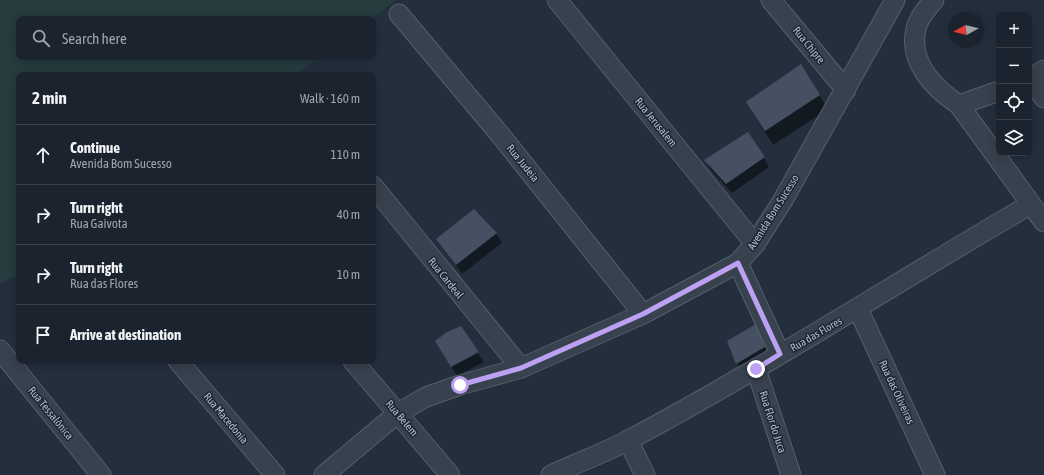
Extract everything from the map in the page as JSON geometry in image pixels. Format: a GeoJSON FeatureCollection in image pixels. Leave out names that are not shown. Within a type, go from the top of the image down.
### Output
{"type":"FeatureCollection","features":[{"type":"Feature","properties":{"kind":"street","name":"Rua Jerusalem"},"geometry":{"type":"LineString","coordinates":[[557,0],[755,244]]}},
{"type":"Feature","properties":{"kind":"street","name":"Rua Chipre"},"geometry":{"type":"LineString","coordinates":[[771,0],[846,90]]}},
{"type":"Feature","properties":{"kind":"street","name":"Avenida Bom Sucesso"},"geometry":{"type":"LineString","coordinates":[[324,475],[398,413],[433,395],[460,385],[521,368],[643,314],[738,263],[755,244],[846,90],[895,0]]}},
{"type":"Feature","properties":{"kind":"street"},"geometry":{"type":"LineString","coordinates":[[934,0],[924,12],[916,28],[915,44],[918,60],[927,78],[944,94],[959,105],[1044,222]]}},
{"type":"Feature","properties":{"kind":"street","name":"Rua Judeia"},"geometry":{"type":"LineString","coordinates":[[399,14],[502,136],[643,314]]}},
{"type":"Feature","properties":{"kind":"street"},"geometry":{"type":"LineString","coordinates":[[1035,77],[1044,98]]}},
{"type":"Feature","properties":{"kind":"street"},"geometry":{"type":"LineString","coordinates":[[959,105],[996,92]]}},
{"type":"Feature","properties":{"kind":"street","name":"Rua Cardeal"},"geometry":{"type":"LineString","coordinates":[[376,190],[521,368]]}},
{"type":"Feature","properties":{"kind":"street","name":"Rua das Flores"},"geometry":{"type":"LineString","coordinates":[[551,475],[628,440],[756,369],[858,309],[912,274],[1032,204]]}},
{"type":"Feature","properties":{"kind":"street"},"geometry":{"type":"LineString","coordinates":[[738,263],[780,354]]}},
{"type":"Feature","properties":{"kind":"street","name":"Rua das Oliveiras"},"geometry":{"type":"LineString","coordinates":[[858,309],[935,475]]}},
{"type":"Feature","properties":{"kind":"street","name":"Rua Tessalônica"},"geometry":{"type":"LineString","coordinates":[[0,350],[101,475]]}},
{"type":"Feature","properties":{"kind":"street","name":"Rua Macedonia"},"geometry":{"type":"LineString","coordinates":[[181,364],[275,475]]}},
{"type":"Feature","properties":{"kind":"street","name":"Rua Belem"},"geometry":{"type":"LineString","coordinates":[[356,364],[450,475]]}},
{"type":"Feature","properties":{"kind":"street","name":"Rua Flor do Juca"},"geometry":{"type":"LineString","coordinates":[[756,369],[791,475]]}},
{"type":"Feature","properties":{"kind":"street"},"geometry":{"type":"LineString","coordinates":[[628,440],[645,475]]}},
{"type":"Feature","properties":{"kind":"green space"},"geometry":{"type":"Polygon","coordinates":[[[0,0],[397,0],[375,16],[16,16],[16,60],[315,60],[299,72],[16,72],[16,276],[0,284],[0,0]]]}},
{"type":"Feature","properties":{"kind":"building"},"geometry":{"type":"Polygon","coordinates":[[[801,64],[820,95],[765,131],[746,102],[801,64]]]}},
{"type":"Feature","properties":{"kind":"building"},"geometry":{"type":"Polygon","coordinates":[[[748,132],[765,157],[726,184],[704,160],[748,132]]]}},
{"type":"Feature","properties":{"kind":"building"},"geometry":{"type":"Polygon","coordinates":[[[474,209],[497,233],[456,265],[436,239],[474,209]]]}},
{"type":"Feature","properties":{"kind":"building"},"geometry":{"type":"Polygon","coordinates":[[[756,324],[765,347],[736,364],[727,341],[756,324]]]}},
{"type":"Feature","properties":{"kind":"building"},"geometry":{"type":"Polygon","coordinates":[[[461,326],[479,352],[451,367],[435,341],[447,332],[461,326]]]}},
{"type":"Feature","properties":{"kind":"route"},"geometry":{"type":"LineString","coordinates":[[460,385],[521,368],[643,314],[738,263],[780,354],[756,369]]}}]}
